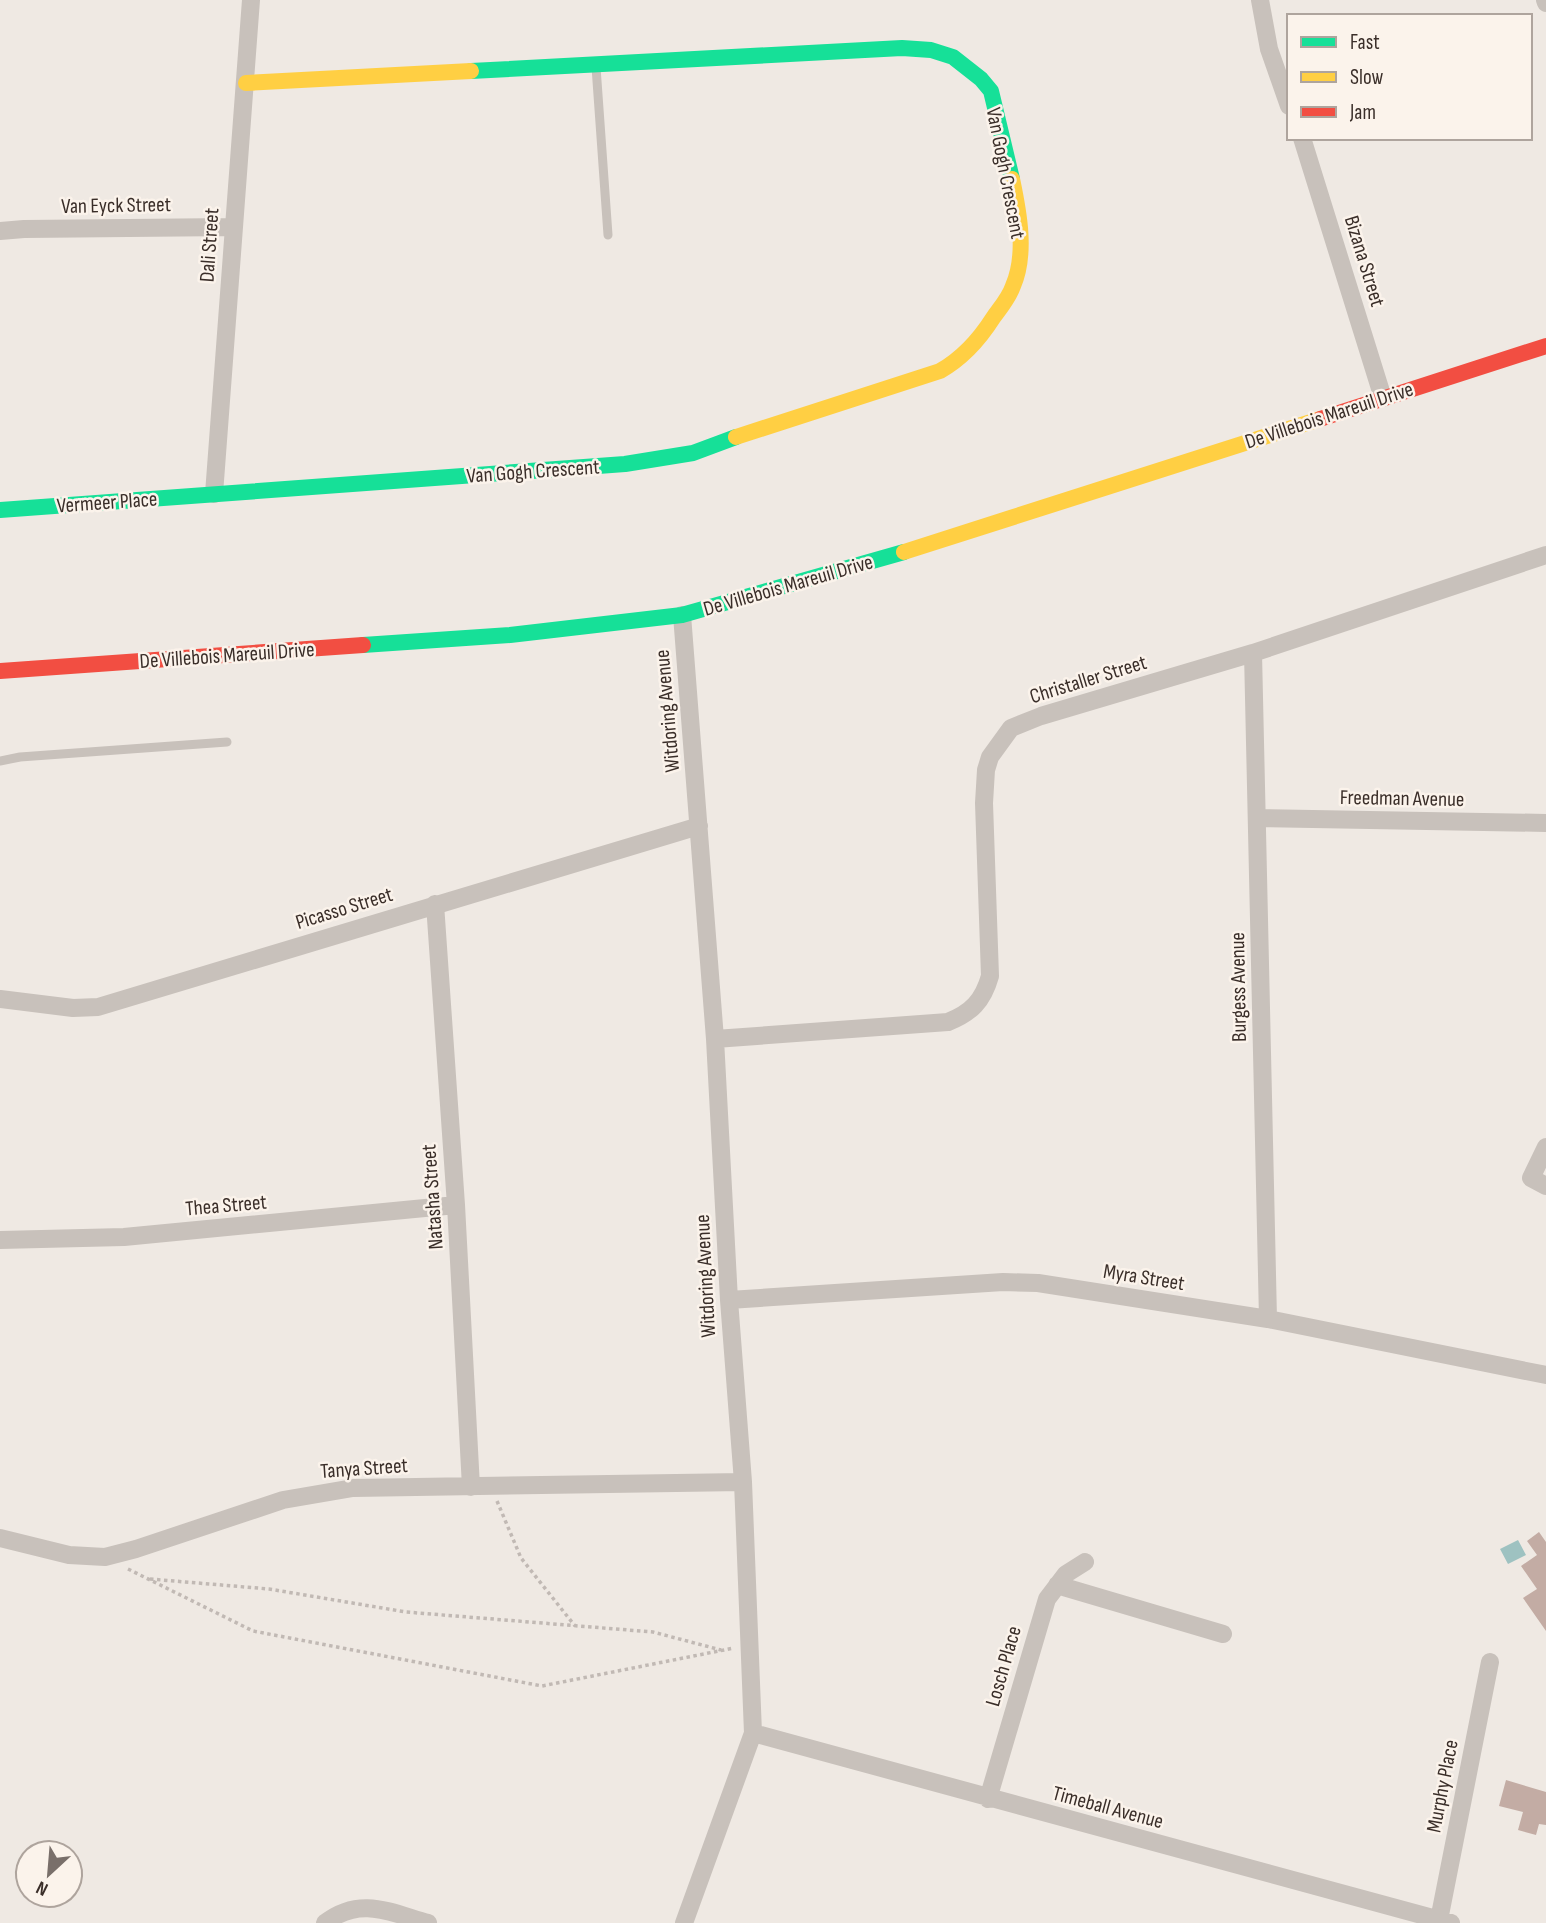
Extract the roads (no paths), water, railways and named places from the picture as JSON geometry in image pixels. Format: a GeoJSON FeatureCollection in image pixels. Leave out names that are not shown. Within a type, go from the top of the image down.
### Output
{"type":"FeatureCollection","features":[{"type":"Feature","properties":{"kind":"street","name":"Dali Street"},"geometry":{"type":"LineString","coordinates":[[214,494],[251,0]]}},
{"type":"Feature","properties":{"kind":"street"},"geometry":{"type":"LineString","coordinates":[[1260,0],[1269,49],[1287,100]]}},
{"type":"Feature","properties":{"kind":"street","name":"Van Gogh Crescent"},"geometry":{"type":"LineString","coordinates":[[214,494],[625,464],[693,453],[754,430],[940,371],[957,362],[982,336],[1015,284],[1021,254],[1017,212],[990,91],[979,76],[957,58],[936,50],[902,48],[246,83]]}},
{"type":"Feature","properties":{"kind":"street","name":"Bizana Street"},"geometry":{"type":"LineString","coordinates":[[1302,140],[1383,398]]}},
{"type":"Feature","properties":{"kind":"street","name":"Van Eyck Street"},"geometry":{"type":"LineString","coordinates":[[0,231],[232,227]]}},
{"type":"Feature","properties":{"kind":"street","name":"De Villebois Mareuil Drive"},"geometry":{"type":"LineString","coordinates":[[0,671],[510,635],[681,615],[896,555],[1546,346]]}},
{"type":"Feature","properties":{"kind":"street","name":"Vermeer Place"},"geometry":{"type":"LineString","coordinates":[[0,510],[214,494]]}},
{"type":"Feature","properties":{"kind":"street","name":"Christaller Street"},"geometry":{"type":"LineString","coordinates":[[715,1039],[948,1022],[967,1014],[985,992],[990,976],[984,803],[986,769],[990,757],[1012,728],[1041,716],[1253,653],[1546,555]]}},
{"type":"Feature","properties":{"kind":"street","name":"Witdoring Avenue"},"geometry":{"type":"LineString","coordinates":[[681,615],[715,1039],[729,1300],[743,1482],[753,1733],[684,1923]]}},
{"type":"Feature","properties":{"kind":"street","name":"Burgess Avenue"},"geometry":{"type":"LineString","coordinates":[[1253,653],[1268,1320]]}},
{"type":"Feature","properties":{"kind":"street","name":"Freedman Avenue"},"geometry":{"type":"LineString","coordinates":[[1257,818],[1546,823]]}},
{"type":"Feature","properties":{"kind":"street","name":"Picasso Street"},"geometry":{"type":"LineString","coordinates":[[0,999],[73,1008],[98,1007],[699,826]]}},
{"type":"Feature","properties":{"kind":"street","name":"Natasha Street"},"geometry":{"type":"LineString","coordinates":[[435,904],[456,1205],[471,1487]]}},
{"type":"Feature","properties":{"kind":"street"},"geometry":{"type":"LineString","coordinates":[[1546,1147],[1531,1178],[1546,1186]]}},
{"type":"Feature","properties":{"kind":"street","name":"Thea Street"},"geometry":{"type":"LineString","coordinates":[[0,1240],[124,1237],[456,1205]]}},
{"type":"Feature","properties":{"kind":"street","name":"Myra Street"},"geometry":{"type":"LineString","coordinates":[[729,1300],[1027,1283],[1268,1320],[1546,1375]]}},
{"type":"Feature","properties":{"kind":"street","name":"Tanya Street"},"geometry":{"type":"LineString","coordinates":[[0,1538],[69,1555],[105,1557],[283,1500],[353,1488],[743,1482]]}},
{"type":"Feature","properties":{"kind":"street","name":"Losch Place"},"geometry":{"type":"LineString","coordinates":[[988,1799],[1047,1599],[1066,1574],[1085,1562]]}},
{"type":"Feature","properties":{"kind":"street"},"geometry":{"type":"LineString","coordinates":[[1057,1585],[1223,1634]]}},
{"type":"Feature","properties":{"kind":"street","name":"Murphy Place"},"geometry":{"type":"LineString","coordinates":[[1445,1921],[1490,1662]]}},
{"type":"Feature","properties":{"kind":"street","name":"Timeball Avenue"},"geometry":{"type":"LineString","coordinates":[[753,1733],[1445,1921]]}},
{"type":"Feature","properties":{"kind":"street"},"geometry":{"type":"LineString","coordinates":[[325,1923],[339,1912],[352,1908],[374,1908],[428,1923]]}},
{"type":"Feature","properties":{"kind":"lane"},"geometry":{"type":"LineString","coordinates":[[596,65],[608,235]]}},
{"type":"Feature","properties":{"kind":"lane"},"geometry":{"type":"LineString","coordinates":[[0,761],[20,757],[227,743]]}},
{"type":"Feature","properties":{"kind":"water"},"geometry":{"type":"Polygon","coordinates":[[[1518,1540],[1526,1555],[1508,1564],[1500,1549],[1518,1540]]]}}]}
